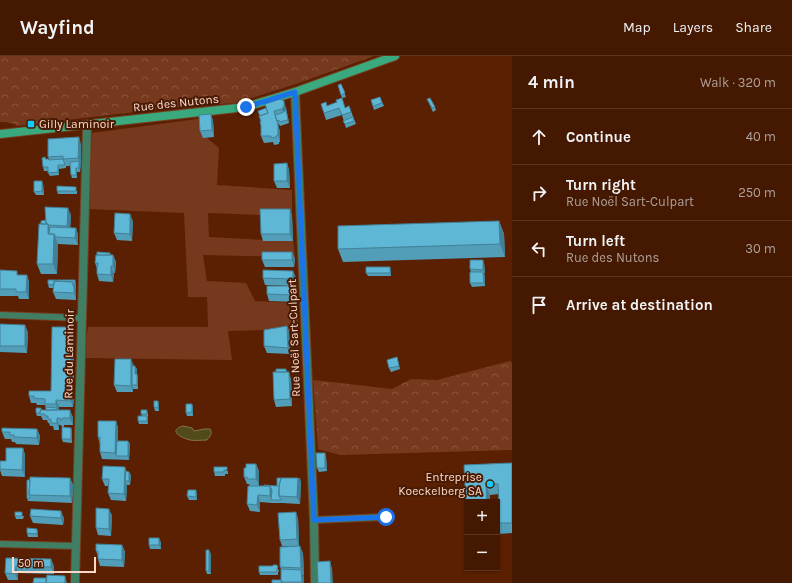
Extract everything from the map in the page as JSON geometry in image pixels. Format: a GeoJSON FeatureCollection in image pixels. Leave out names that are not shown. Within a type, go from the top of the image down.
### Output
{"type":"FeatureCollection","features":[{"type":"Feature","properties":{"kind":"street","name":"Rue des Nutons"},"geometry":{"type":"LineString","coordinates":[[0,134],[87,126],[246,107],[295,92],[395,56]]}},
{"type":"Feature","properties":{"kind":"street","name":"Rue Noël Sart-Culpart"},"geometry":{"type":"LineString","coordinates":[[295,92],[314,520],[315,583]]}},
{"type":"Feature","properties":{"kind":"street","name":"Rue du Laminoir"},"geometry":{"type":"LineString","coordinates":[[75,583],[87,126]]}},
{"type":"Feature","properties":{"kind":"lane"},"geometry":{"type":"LineString","coordinates":[[0,315],[82,318]]}},
{"type":"Feature","properties":{"kind":"lane"},"geometry":{"type":"LineString","coordinates":[[314,520],[386,517]]}},
{"type":"Feature","properties":{"kind":"lane"},"geometry":{"type":"LineString","coordinates":[[0,544],[76,546]]}},
{"type":"Feature","properties":{"kind":"green space"},"geometry":{"type":"Polygon","coordinates":[[[0,56],[374,56],[296,84],[236,103],[177,107],[16,126],[15,124],[0,122],[0,56]]]}},
{"type":"Feature","properties":{"kind":"green space"},"geometry":{"type":"Polygon","coordinates":[[[205,118],[206,137],[219,148],[217,185],[292,190],[292,214],[263,215],[208,213],[209,237],[293,240],[295,257],[203,255],[207,281],[246,283],[255,301],[298,303],[298,331],[228,331],[232,360],[83,358],[88,327],[208,327],[207,297],[188,297],[184,213],[88,209],[92,133],[205,118]]]}},
{"type":"Feature","properties":{"kind":"green space"},"geometry":{"type":"Polygon","coordinates":[[[510,361],[512,363],[512,450],[340,455],[318,449],[313,380],[392,389],[411,379],[437,380],[510,361]]]}},
{"type":"Feature","properties":{"kind":"shaded area"},"geometry":{"type":"Polygon","coordinates":[[[183,426],[192,428],[194,431],[210,429],[211,434],[207,440],[190,440],[183,438],[176,432],[176,430],[183,426]]]}},
{"type":"Feature","properties":{"kind":"building"},"geometry":{"type":"Polygon","coordinates":[[[341,84],[345,93],[341,95],[338,85],[341,84]]]}},
{"type":"Feature","properties":{"kind":"building"},"geometry":{"type":"Polygon","coordinates":[[[380,97],[382,103],[373,106],[371,100],[380,97]]]}},
{"type":"Feature","properties":{"kind":"building"},"geometry":{"type":"Polygon","coordinates":[[[342,98],[345,108],[349,106],[351,112],[342,115],[339,108],[324,113],[321,104],[326,102],[327,106],[342,98]]]}},
{"type":"Feature","properties":{"kind":"building"},"geometry":{"type":"Polygon","coordinates":[[[430,98],[435,107],[432,108],[427,99],[430,98]]]}},
{"type":"Feature","properties":{"kind":"building"},"geometry":{"type":"Polygon","coordinates":[[[280,99],[284,101],[284,106],[282,109],[274,111],[278,125],[278,135],[271,138],[271,136],[261,136],[261,121],[259,116],[268,113],[265,104],[280,99]]]}},
{"type":"Feature","properties":{"kind":"building"},"geometry":{"type":"Polygon","coordinates":[[[266,108],[268,113],[260,116],[258,111],[266,108]]]}},
{"type":"Feature","properties":{"kind":"building"},"geometry":{"type":"Polygon","coordinates":[[[286,110],[288,120],[277,121],[275,115],[286,110]]]}},
{"type":"Feature","properties":{"kind":"building"},"geometry":{"type":"Polygon","coordinates":[[[211,114],[212,130],[200,131],[199,115],[211,114]]]}},
{"type":"Feature","properties":{"kind":"building"},"geometry":{"type":"Polygon","coordinates":[[[353,117],[354,121],[345,124],[343,121],[353,117]]]}},
{"type":"Feature","properties":{"kind":"building"},"geometry":{"type":"Polygon","coordinates":[[[79,137],[78,158],[63,159],[63,156],[48,157],[48,139],[79,137]]]}},
{"type":"Feature","properties":{"kind":"building"},"geometry":{"type":"Polygon","coordinates":[[[45,157],[45,159],[49,160],[63,159],[65,165],[58,165],[58,172],[48,173],[48,167],[43,167],[42,158],[45,157]]]}},
{"type":"Feature","properties":{"kind":"building"},"geometry":{"type":"Polygon","coordinates":[[[79,161],[79,168],[76,168],[76,175],[71,175],[70,162],[79,161]]]}},
{"type":"Feature","properties":{"kind":"building"},"geometry":{"type":"Polygon","coordinates":[[[287,163],[287,181],[274,181],[274,164],[287,163]]]}},
{"type":"Feature","properties":{"kind":"building"},"geometry":{"type":"Polygon","coordinates":[[[34,181],[42,181],[42,191],[34,192],[34,181]]]}},
{"type":"Feature","properties":{"kind":"building"},"geometry":{"type":"Polygon","coordinates":[[[57,186],[76,187],[76,191],[57,191],[57,186]]]}},
{"type":"Feature","properties":{"kind":"building"},"geometry":{"type":"Polygon","coordinates":[[[45,207],[68,208],[67,226],[46,224],[45,207]]]}},
{"type":"Feature","properties":{"kind":"building"},"geometry":{"type":"Polygon","coordinates":[[[260,209],[290,209],[290,234],[261,234],[260,209]]]}},
{"type":"Feature","properties":{"kind":"building"},"geometry":{"type":"Polygon","coordinates":[[[115,213],[130,214],[130,234],[114,233],[115,213]]]}},
{"type":"Feature","properties":{"kind":"building"},"geometry":{"type":"Polygon","coordinates":[[[46,220],[46,224],[41,224],[41,221],[46,220]]]}},
{"type":"Feature","properties":{"kind":"building"},"geometry":{"type":"Polygon","coordinates":[[[499,221],[500,244],[338,249],[338,226],[499,221]]]}},
{"type":"Feature","properties":{"kind":"building"},"geometry":{"type":"Polygon","coordinates":[[[39,224],[48,224],[48,234],[54,234],[53,264],[37,264],[39,224]]]}},
{"type":"Feature","properties":{"kind":"building"},"geometry":{"type":"Polygon","coordinates":[[[50,227],[76,228],[75,238],[56,237],[54,234],[49,234],[50,227]]]}},
{"type":"Feature","properties":{"kind":"building"},"geometry":{"type":"Polygon","coordinates":[[[97,252],[110,253],[110,255],[97,255],[97,252]]]}},
{"type":"Feature","properties":{"kind":"building"},"geometry":{"type":"Polygon","coordinates":[[[262,252],[292,252],[292,260],[262,260],[262,252]]]}},
{"type":"Feature","properties":{"kind":"building"},"geometry":{"type":"Polygon","coordinates":[[[96,255],[113,255],[111,275],[97,274],[98,263],[95,263],[96,255]]]}},
{"type":"Feature","properties":{"kind":"building"},"geometry":{"type":"Polygon","coordinates":[[[470,260],[483,260],[483,270],[470,269],[470,260]]]}},
{"type":"Feature","properties":{"kind":"building"},"geometry":{"type":"Polygon","coordinates":[[[366,267],[390,267],[390,273],[366,273],[366,267]]]}},
{"type":"Feature","properties":{"kind":"building"},"geometry":{"type":"Polygon","coordinates":[[[0,270],[17,271],[17,275],[27,275],[26,292],[16,292],[16,289],[0,289],[0,270]]]}},
{"type":"Feature","properties":{"kind":"building"},"geometry":{"type":"Polygon","coordinates":[[[263,270],[293,271],[293,279],[263,278],[263,270]]]}},
{"type":"Feature","properties":{"kind":"building"},"geometry":{"type":"Polygon","coordinates":[[[470,272],[483,272],[484,283],[470,283],[470,272]]]}},
{"type":"Feature","properties":{"kind":"building"},"geometry":{"type":"Polygon","coordinates":[[[48,280],[75,280],[75,285],[73,282],[54,281],[54,285],[48,284],[48,280]]]}},
{"type":"Feature","properties":{"kind":"building"},"geometry":{"type":"Polygon","coordinates":[[[54,281],[73,282],[74,293],[53,292],[54,281]]]}},
{"type":"Feature","properties":{"kind":"building"},"geometry":{"type":"Polygon","coordinates":[[[267,286],[292,286],[292,295],[267,294],[267,286]]]}},
{"type":"Feature","properties":{"kind":"building"},"geometry":{"type":"Polygon","coordinates":[[[0,324],[25,325],[25,346],[0,346],[0,324]]]}},
{"type":"Feature","properties":{"kind":"building"},"geometry":{"type":"Polygon","coordinates":[[[287,326],[288,348],[264,346],[264,330],[287,326]]]}},
{"type":"Feature","properties":{"kind":"building"},"geometry":{"type":"Polygon","coordinates":[[[52,327],[73,327],[71,338],[71,401],[56,400],[56,404],[45,404],[45,399],[29,396],[29,391],[51,391],[52,327]]]}},
{"type":"Feature","properties":{"kind":"building"},"geometry":{"type":"Polygon","coordinates":[[[397,357],[399,366],[389,368],[387,360],[397,357]]]}},
{"type":"Feature","properties":{"kind":"building"},"geometry":{"type":"Polygon","coordinates":[[[115,359],[131,359],[131,386],[114,385],[115,359]]]}},
{"type":"Feature","properties":{"kind":"building"},"geometry":{"type":"Polygon","coordinates":[[[132,366],[135,366],[137,385],[132,385],[132,366]]]}},
{"type":"Feature","properties":{"kind":"building"},"geometry":{"type":"Polygon","coordinates":[[[276,369],[286,369],[286,372],[276,372],[276,369]]]}},
{"type":"Feature","properties":{"kind":"building"},"geometry":{"type":"Polygon","coordinates":[[[273,372],[289,372],[290,399],[274,400],[273,372]]]}},
{"type":"Feature","properties":{"kind":"building"},"geometry":{"type":"Polygon","coordinates":[[[154,401],[158,401],[158,408],[154,407],[154,401]]]}},
{"type":"Feature","properties":{"kind":"building"},"geometry":{"type":"Polygon","coordinates":[[[186,404],[192,404],[192,412],[186,413],[186,404]]]}},
{"type":"Feature","properties":{"kind":"building"},"geometry":{"type":"Polygon","coordinates":[[[46,407],[57,408],[57,410],[46,410],[46,407]]]}},
{"type":"Feature","properties":{"kind":"building"},"geometry":{"type":"Polygon","coordinates":[[[36,408],[41,408],[40,413],[36,413],[36,408]]]}},
{"type":"Feature","properties":{"kind":"building"},"geometry":{"type":"Polygon","coordinates":[[[40,410],[70,410],[70,418],[62,418],[62,420],[60,420],[60,418],[57,418],[57,423],[51,423],[51,419],[48,419],[48,416],[45,416],[45,414],[40,414],[40,410]]]}},
{"type":"Feature","properties":{"kind":"building"},"geometry":{"type":"Polygon","coordinates":[[[141,410],[147,410],[147,414],[141,414],[141,410]]]}},
{"type":"Feature","properties":{"kind":"building"},"geometry":{"type":"Polygon","coordinates":[[[138,416],[147,416],[147,421],[138,421],[138,416]]]}},
{"type":"Feature","properties":{"kind":"building"},"geometry":{"type":"Polygon","coordinates":[[[98,421],[116,421],[115,453],[100,452],[98,421]]]}},
{"type":"Feature","properties":{"kind":"building"},"geometry":{"type":"Polygon","coordinates":[[[62,427],[71,428],[71,439],[62,439],[62,427]]]}},
{"type":"Feature","properties":{"kind":"building"},"geometry":{"type":"Polygon","coordinates":[[[2,428],[37,429],[37,438],[14,437],[14,435],[10,435],[10,432],[2,432],[2,428]]]}},
{"type":"Feature","properties":{"kind":"building"},"geometry":{"type":"Polygon","coordinates":[[[117,441],[128,441],[128,456],[116,456],[117,441]]]}},
{"type":"Feature","properties":{"kind":"building"},"geometry":{"type":"Polygon","coordinates":[[[6,448],[23,448],[22,470],[0,469],[0,461],[6,461],[6,448]]]}},
{"type":"Feature","properties":{"kind":"building"},"geometry":{"type":"Polygon","coordinates":[[[316,453],[325,453],[325,468],[317,468],[316,453]]]}},
{"type":"Feature","properties":{"kind":"building"},"geometry":{"type":"Polygon","coordinates":[[[512,463],[512,523],[500,523],[500,499],[498,484],[486,485],[487,499],[466,499],[464,465],[512,463]]]}},
{"type":"Feature","properties":{"kind":"building"},"geometry":{"type":"Polygon","coordinates":[[[246,464],[256,464],[256,479],[247,479],[247,477],[244,477],[244,468],[246,468],[246,464]]]}},
{"type":"Feature","properties":{"kind":"building"},"geometry":{"type":"Polygon","coordinates":[[[103,466],[125,467],[124,494],[108,493],[109,479],[102,479],[103,466]]]}},
{"type":"Feature","properties":{"kind":"building"},"geometry":{"type":"Polygon","coordinates":[[[214,467],[227,467],[227,470],[224,470],[224,472],[214,472],[214,467]]]}},
{"type":"Feature","properties":{"kind":"building"},"geometry":{"type":"Polygon","coordinates":[[[126,471],[129,472],[129,481],[125,481],[126,471]]]}},
{"type":"Feature","properties":{"kind":"building"},"geometry":{"type":"Polygon","coordinates":[[[30,477],[70,478],[70,496],[29,495],[30,477]]]}},
{"type":"Feature","properties":{"kind":"building"},"geometry":{"type":"Polygon","coordinates":[[[277,478],[281,478],[279,496],[281,500],[271,500],[272,490],[270,486],[264,485],[277,486],[277,478]]]}},
{"type":"Feature","properties":{"kind":"building"},"geometry":{"type":"Polygon","coordinates":[[[281,478],[298,478],[297,497],[279,496],[281,478]]]}},
{"type":"Feature","properties":{"kind":"building"},"geometry":{"type":"Polygon","coordinates":[[[27,480],[30,480],[30,498],[27,498],[27,480]]]}},
{"type":"Feature","properties":{"kind":"building"},"geometry":{"type":"Polygon","coordinates":[[[248,486],[270,486],[270,496],[258,495],[257,505],[247,504],[248,486]]]}},
{"type":"Feature","properties":{"kind":"building"},"geometry":{"type":"Polygon","coordinates":[[[188,490],[196,490],[196,497],[187,496],[188,490]]]}},
{"type":"Feature","properties":{"kind":"building"},"geometry":{"type":"Polygon","coordinates":[[[96,508],[109,509],[109,529],[96,528],[96,508]]]}},
{"type":"Feature","properties":{"kind":"building"},"geometry":{"type":"Polygon","coordinates":[[[31,509],[61,511],[61,518],[30,516],[31,509]]]}},
{"type":"Feature","properties":{"kind":"building"},"geometry":{"type":"Polygon","coordinates":[[[15,512],[22,512],[22,516],[15,516],[15,512]]]}},
{"type":"Feature","properties":{"kind":"building"},"geometry":{"type":"Polygon","coordinates":[[[296,512],[297,539],[280,540],[278,513],[296,512]]]}},
{"type":"Feature","properties":{"kind":"building"},"geometry":{"type":"Polygon","coordinates":[[[27,528],[37,529],[37,534],[27,533],[27,528]]]}},
{"type":"Feature","properties":{"kind":"building"},"geometry":{"type":"Polygon","coordinates":[[[149,538],[159,538],[159,545],[149,545],[149,538]]]}},
{"type":"Feature","properties":{"kind":"building"},"geometry":{"type":"Polygon","coordinates":[[[96,544],[122,545],[122,560],[98,559],[96,544]]]}},
{"type":"Feature","properties":{"kind":"building"},"geometry":{"type":"Polygon","coordinates":[[[300,546],[301,568],[280,567],[280,547],[300,546]]]}},
{"type":"Feature","properties":{"kind":"building"},"geometry":{"type":"Polygon","coordinates":[[[206,550],[209,550],[209,571],[206,571],[206,550]]]}},
{"type":"Feature","properties":{"kind":"building"},"geometry":{"type":"Polygon","coordinates":[[[6,558],[51,559],[51,567],[16,566],[15,574],[5,573],[6,558]]]}},
{"type":"Feature","properties":{"kind":"building"},"geometry":{"type":"Polygon","coordinates":[[[330,561],[331,583],[318,583],[317,562],[330,561]]]}},
{"type":"Feature","properties":{"kind":"building"},"geometry":{"type":"Polygon","coordinates":[[[277,565],[277,572],[259,572],[259,566],[277,565]]]}},
{"type":"Feature","properties":{"kind":"building"},"geometry":{"type":"Polygon","coordinates":[[[281,569],[301,570],[302,582],[281,582],[281,569]]]}},
{"type":"Feature","properties":{"kind":"building"},"geometry":{"type":"Polygon","coordinates":[[[47,575],[65,576],[65,583],[46,583],[47,575]]]}},
{"type":"Feature","properties":{"kind":"building"},"geometry":{"type":"Polygon","coordinates":[[[34,578],[46,578],[46,583],[33,583],[34,578]]]}},
{"type":"Feature","properties":{"kind":"building"},"geometry":{"type":"Polygon","coordinates":[[[272,580],[281,580],[282,583],[272,583],[272,580]]]}},
{"type":"Feature","properties":{"kind":"place","name":"Gilly Laminoir"},"geometry":{"type":"Point","coordinates":[31,124]}},
{"type":"Feature","properties":{"kind":"place","name":"Entreprise Koeckelberg SA"},"geometry":{"type":"Point","coordinates":[490,484]}},
{"type":"Feature","properties":{"kind":"route"},"geometry":{"type":"LineString","coordinates":[[246,107],[295,92],[314,520],[386,517]]}}]}
